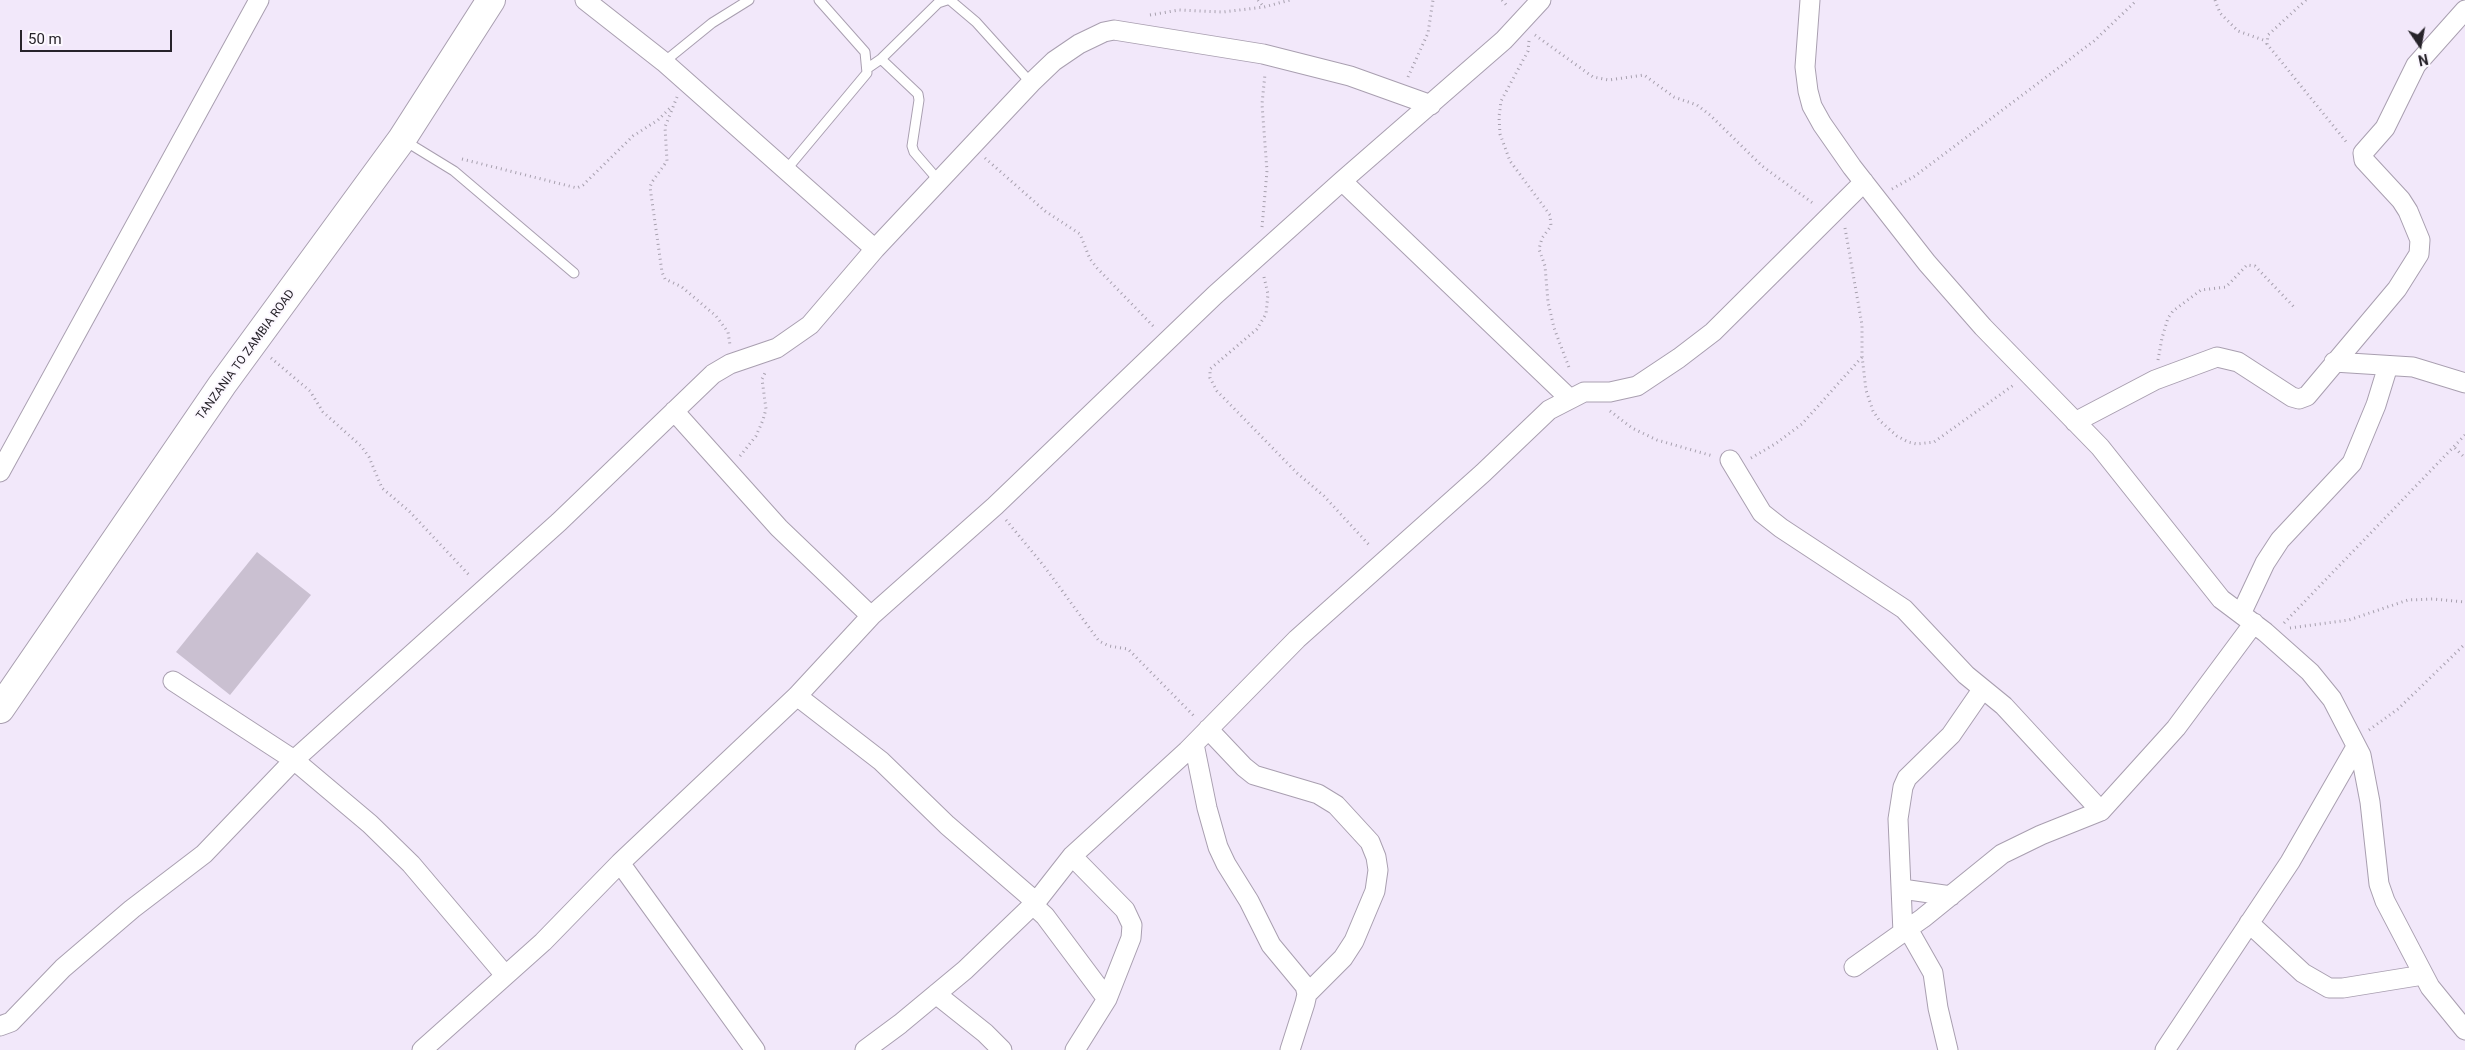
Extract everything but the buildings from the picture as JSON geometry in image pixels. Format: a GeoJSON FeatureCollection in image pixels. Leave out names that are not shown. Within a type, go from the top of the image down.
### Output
{"type":"FeatureCollection","features":[{"type":"Feature","properties":{"kind":"highway","name":"TANZANIA TO ZAMBIA ROAD"},"geometry":{"type":"LineString","coordinates":[[0,710],[253,343],[402,140],[491,0]]}},
{"type":"Feature","properties":{"kind":"street"},"geometry":{"type":"LineString","coordinates":[[0,472],[259,0]]}},
{"type":"Feature","properties":{"kind":"street"},"geometry":{"type":"LineString","coordinates":[[585,0],[664,62],[875,248]]}},
{"type":"Feature","properties":{"kind":"street"},"geometry":{"type":"LineString","coordinates":[[422,1050],[543,942],[620,864],[797,696],[871,616],[994,506],[1259,255],[1430,105],[1525,27],[1541,0]]}},
{"type":"Feature","properties":{"kind":"street"},"geometry":{"type":"LineString","coordinates":[[1810,0],[1805,67],[1810,99],[1822,124],[1864,182],[1928,263],[1983,327],[2100,447],[2221,599],[2259,625],[2310,672],[2332,699],[2360,755],[2370,802],[2380,884],[2398,927],[2423,975],[2430,987],[2465,1030]]}},
{"type":"Feature","properties":{"kind":"street"},"geometry":{"type":"LineString","coordinates":[[2075,422],[2155,380],[2217,357],[2238,362],[2278,390],[2299,399],[2307,396],[2397,289],[2409,272],[2420,248],[2420,240],[2401,200],[2363,158],[2364,151],[2388,123],[2416,65],[2465,10]]}},
{"type":"Feature","properties":{"kind":"street"},"geometry":{"type":"LineString","coordinates":[[0,1026],[12,1022],[63,968],[132,909],[204,854],[294,760],[559,522],[713,374],[730,364],[777,348],[810,325],[875,248],[1031,83],[1054,61],[1078,44],[1104,32],[1114,30],[1262,54],[1350,76],[1430,105]]}},
{"type":"Feature","properties":{"kind":"street"},"geometry":{"type":"LineString","coordinates":[[1342,181],[1577,395]]}},
{"type":"Feature","properties":{"kind":"street"},"geometry":{"type":"LineString","coordinates":[[865,1050],[965,970],[1035,903],[1072,856],[1194,744],[1297,638],[1483,473],[1549,410],[1577,395],[1610,392],[1638,386],[1679,358],[1713,332],[1864,182]]}},
{"type":"Feature","properties":{"kind":"street"},"geometry":{"type":"LineString","coordinates":[[2334,362],[2413,367],[2465,384]]}},
{"type":"Feature","properties":{"kind":"street"},"geometry":{"type":"LineString","coordinates":[[1854,967],[1906,931],[2002,854],[2041,835],[2101,812],[2176,728],[2259,625],[2264,563],[2280,540],[2352,463],[2376,405],[2388,366]]}},
{"type":"Feature","properties":{"kind":"street"},"geometry":{"type":"LineString","coordinates":[[674,412],[779,528],[871,616]]}},
{"type":"Feature","properties":{"kind":"street"},"geometry":{"type":"LineString","coordinates":[[1730,460],[1762,513],[1781,528],[1904,609],[1982,690],[2004,706],[2101,812]]}},
{"type":"Feature","properties":{"kind":"street"},"geometry":{"type":"LineString","coordinates":[[173,681],[294,760],[370,824],[411,864],[505,975]]}},
{"type":"Feature","properties":{"kind":"street"},"geometry":{"type":"LineString","coordinates":[[1948,1050],[1938,1008],[1933,973],[1906,931],[1898,820],[1906,778],[1951,735],[1982,690]]}},
{"type":"Feature","properties":{"kind":"street"},"geometry":{"type":"LineString","coordinates":[[797,696],[881,761],[947,825],[1035,903],[1107,999]]}},
{"type":"Feature","properties":{"kind":"street"},"geometry":{"type":"LineString","coordinates":[[1208,730],[1254,775],[1318,794],[1336,805],[1370,842],[1376,857],[1378,870],[1375,891],[1354,941],[1343,958],[1307,994],[1290,1050]]}},
{"type":"Feature","properties":{"kind":"street"},"geometry":{"type":"LineString","coordinates":[[1194,744],[1207,808],[1218,847],[1226,864],[1249,901],[1271,945],[1303,981],[1307,994]]}},
{"type":"Feature","properties":{"kind":"street"},"geometry":{"type":"LineString","coordinates":[[2165,1050],[2290,862],[2355,744]]}},
{"type":"Feature","properties":{"kind":"street"},"geometry":{"type":"LineString","coordinates":[[1072,856],[1125,910],[1132,925],[1131,938],[1107,999],[1075,1050]]}},
{"type":"Feature","properties":{"kind":"street"},"geometry":{"type":"LineString","coordinates":[[620,864],[755,1050]]}},
{"type":"Feature","properties":{"kind":"street"},"geometry":{"type":"LineString","coordinates":[[1902,889],[1951,896]]}},
{"type":"Feature","properties":{"kind":"street"},"geometry":{"type":"LineString","coordinates":[[2249,923],[2303,973],[2329,988],[2344,988],[2423,975]]}},
{"type":"Feature","properties":{"kind":"street"},"geometry":{"type":"LineString","coordinates":[[936,994],[985,1033],[1002,1050]]}},
{"type":"Feature","properties":{"kind":"lane"},"geometry":{"type":"LineString","coordinates":[[664,62],[712,23],[749,0]]}},
{"type":"Feature","properties":{"kind":"lane"},"geometry":{"type":"LineString","coordinates":[[786,170],[865,77],[868,68],[865,52],[819,0]]}},
{"type":"Feature","properties":{"kind":"lane"},"geometry":{"type":"LineString","coordinates":[[868,68],[881,59],[938,3],[949,0],[976,22],[1031,83]]}},
{"type":"Feature","properties":{"kind":"lane"},"geometry":{"type":"LineString","coordinates":[[881,59],[918,94],[919,100],[912,146],[914,152],[940,181]]}},
{"type":"Feature","properties":{"kind":"lane"},"geometry":{"type":"LineString","coordinates":[[402,140],[454,171],[574,274]]}},
{"type":"Feature","properties":{"kind":"path"},"geometry":{"type":"LineString","coordinates":[[1258,0],[1264,7]]}},
{"type":"Feature","properties":{"kind":"path"},"geometry":{"type":"LineString","coordinates":[[1145,16],[1173,10],[1223,12],[1264,7],[1290,0]]}},
{"type":"Feature","properties":{"kind":"path"},"geometry":{"type":"LineString","coordinates":[[1402,94],[1428,33],[1434,0]]}},
{"type":"Feature","properties":{"kind":"path"},"geometry":{"type":"LineString","coordinates":[[1876,197],[1915,176],[2094,41],[2137,0]]}},
{"type":"Feature","properties":{"kind":"path"},"geometry":{"type":"LineString","coordinates":[[2215,0],[2220,13],[2238,31],[2266,41],[2348,144],[2363,158]]}},
{"type":"Feature","properties":{"kind":"path"},"geometry":{"type":"LineString","coordinates":[[2266,41],[2268,35],[2306,0]]}},
{"type":"Feature","properties":{"kind":"path"},"geometry":{"type":"LineString","coordinates":[[1525,27],[1593,76],[1609,80],[1641,75],[1647,77],[1674,97],[1701,108],[1762,166],[1812,204],[1818,206],[1841,204],[1862,325],[1862,356],[1866,390],[1873,411],[1879,420],[1897,436],[1917,444],[1934,442],[1951,432],[2028,374]]}},
{"type":"Feature","properties":{"kind":"path"},"geometry":{"type":"LineString","coordinates":[[1525,27],[1530,42],[1528,50],[1501,101],[1499,117],[1500,134],[1510,161],[1550,215],[1551,226],[1542,238],[1540,249],[1545,266],[1548,302],[1565,359],[1573,377],[1577,395],[1632,428],[1675,446],[1730,460],[1741,460],[1753,457],[1791,433],[1813,414],[1862,356]]}},
{"type":"Feature","properties":{"kind":"path"},"geometry":{"type":"LineString","coordinates":[[1262,54],[1265,78],[1262,104],[1267,171],[1259,255],[1268,294],[1266,314],[1257,329],[1210,369],[1210,378],[1217,392],[1298,473],[1324,496],[1383,561]]}},
{"type":"Feature","properties":{"kind":"path"},"geometry":{"type":"LineString","coordinates":[[684,80],[666,127],[667,161],[650,187],[664,279],[682,287],[716,316],[728,332],[730,345],[713,374]]}},
{"type":"Feature","properties":{"kind":"path"},"geometry":{"type":"LineString","coordinates":[[441,162],[466,159],[577,188],[583,185],[633,136],[658,120],[674,105]]}},
{"type":"Feature","properties":{"kind":"path"},"geometry":{"type":"LineString","coordinates":[[969,149],[984,156],[1040,206],[1080,234],[1090,259],[1097,268],[1168,340]]}},
{"type":"Feature","properties":{"kind":"path"},"geometry":{"type":"LineString","coordinates":[[2155,380],[2162,338],[2168,318],[2201,290],[2226,287],[2244,267],[2255,266],[2294,307]]}},
{"type":"Feature","properties":{"kind":"path"},"geometry":{"type":"LineString","coordinates":[[253,343],[310,391],[323,412],[361,446],[369,457],[382,488],[409,511],[483,589]]}},
{"type":"Feature","properties":{"kind":"path"},"geometry":{"type":"LineString","coordinates":[[734,478],[741,455],[756,436],[764,420],[766,409],[762,379],[775,357],[777,348]]}},
{"type":"Feature","properties":{"kind":"path"},"geometry":{"type":"LineString","coordinates":[[2259,625],[2454,448],[2465,435]]}},
{"type":"Feature","properties":{"kind":"path"},"geometry":{"type":"LineString","coordinates":[[2454,448],[2465,458]]}},
{"type":"Feature","properties":{"kind":"path"},"geometry":{"type":"LineString","coordinates":[[994,506],[1044,566],[1099,641],[1109,646],[1128,649],[1208,730]]}},
{"type":"Feature","properties":{"kind":"path"},"geometry":{"type":"LineString","coordinates":[[2259,625],[2349,620],[2408,600],[2433,599],[2465,602]]}},
{"type":"Feature","properties":{"kind":"path"},"geometry":{"type":"LineString","coordinates":[[2355,744],[2398,710],[2465,644]]}}]}
